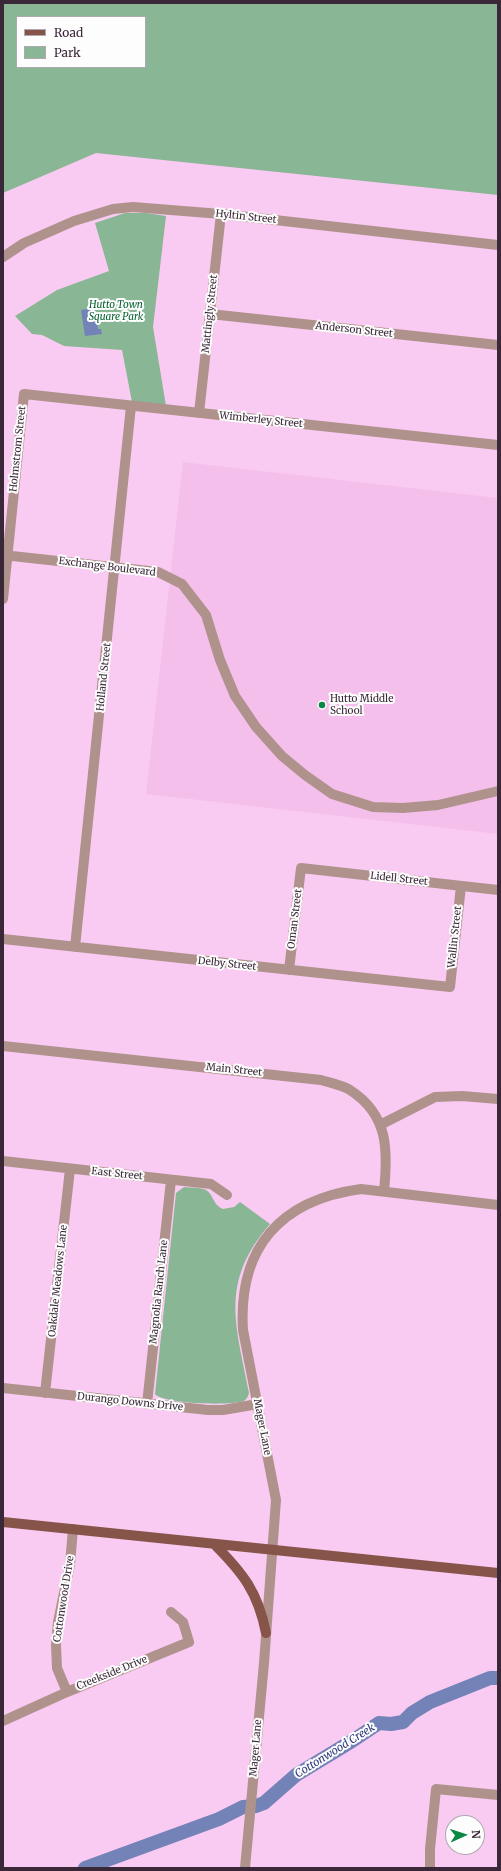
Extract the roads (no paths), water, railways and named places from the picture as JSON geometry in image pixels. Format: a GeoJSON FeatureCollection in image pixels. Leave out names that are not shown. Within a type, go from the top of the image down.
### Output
{"type":"FeatureCollection","features":[{"type":"Feature","properties":{"kind":"main road"},"geometry":{"type":"LineString","coordinates":[[3,1522],[272,1551],[498,1573]]}},
{"type":"Feature","properties":{"kind":"main road"},"geometry":{"type":"LineString","coordinates":[[214,1544],[230,1561],[252,1590],[261,1610],[266,1633]]}},
{"type":"Feature","properties":{"kind":"street","name":"Hyltin Street"},"geometry":{"type":"LineString","coordinates":[[3,257],[24,243],[74,221],[113,209],[133,207],[221,214],[498,245]]}},
{"type":"Feature","properties":{"kind":"street","name":"Mattingly Street"},"geometry":{"type":"LineString","coordinates":[[199,413],[221,214]]}},
{"type":"Feature","properties":{"kind":"street","name":"Anderson Street"},"geometry":{"type":"LineString","coordinates":[[210,314],[498,345]]}},
{"type":"Feature","properties":{"kind":"street","name":"Wimberley Street"},"geometry":{"type":"LineString","coordinates":[[24,394],[498,445]]}},
{"type":"Feature","properties":{"kind":"street","name":"Holmstrom Street"},"geometry":{"type":"LineString","coordinates":[[3,599],[5,555],[24,394]]}},
{"type":"Feature","properties":{"kind":"street","name":"Holland Street"},"geometry":{"type":"LineString","coordinates":[[75,947],[132,406]]}},
{"type":"Feature","properties":{"kind":"street","name":"Exchange Boulevard"},"geometry":{"type":"LineString","coordinates":[[5,555],[158,572],[182,584],[206,615],[220,660],[235,696],[256,727],[282,756],[305,775],[332,794],[373,806],[403,808],[438,805],[498,791]]}},
{"type":"Feature","properties":{"kind":"street","name":"Lidell Street"},"geometry":{"type":"LineString","coordinates":[[301,868],[498,890]]}},
{"type":"Feature","properties":{"kind":"street","name":"Oman Street"},"geometry":{"type":"LineString","coordinates":[[289,970],[301,868]]}},
{"type":"Feature","properties":{"kind":"street","name":"Wallin Street"},"geometry":{"type":"LineString","coordinates":[[450,988],[461,886]]}},
{"type":"Feature","properties":{"kind":"street","name":"Delby Street"},"geometry":{"type":"LineString","coordinates":[[3,939],[450,988]]}},
{"type":"Feature","properties":{"kind":"street","name":"Main Street"},"geometry":{"type":"LineString","coordinates":[[3,1046],[322,1080],[350,1090],[369,1107],[380,1125],[386,1145],[384,1191]]}},
{"type":"Feature","properties":{"kind":"street"},"geometry":{"type":"LineString","coordinates":[[380,1125],[435,1097],[462,1096],[498,1099]]}},
{"type":"Feature","properties":{"kind":"street","name":"East Street"},"geometry":{"type":"LineString","coordinates":[[3,1161],[211,1184],[227,1195]]}},
{"type":"Feature","properties":{"kind":"street","name":"Oakdale Meadows Lane"},"geometry":{"type":"LineString","coordinates":[[45,1393],[70,1169]]}},
{"type":"Feature","properties":{"kind":"street","name":"Magnolia Ranch Lane"},"geometry":{"type":"LineString","coordinates":[[147,1404],[171,1180]]}},
{"type":"Feature","properties":{"kind":"street","name":"Mager Lane"},"geometry":{"type":"LineString","coordinates":[[245,1868],[276,1500],[243,1330],[241,1306],[244,1286],[252,1261],[262,1242],[283,1220],[301,1207],[321,1197],[341,1192],[361,1190],[384,1191],[498,1205]]}},
{"type":"Feature","properties":{"kind":"street","name":"Durango Downs Drive"},"geometry":{"type":"LineString","coordinates":[[3,1388],[210,1410],[223,1410],[258,1404]]}},
{"type":"Feature","properties":{"kind":"street","name":"Cottonwood Drive"},"geometry":{"type":"LineString","coordinates":[[67,1692],[57,1668],[56,1645],[58,1622],[70,1564],[73,1529]]}},
{"type":"Feature","properties":{"kind":"street","name":"Creekside Drive"},"geometry":{"type":"LineString","coordinates":[[3,1721],[67,1692],[190,1642],[182,1622],[171,1612]]}},
{"type":"Feature","properties":{"kind":"street"},"geometry":{"type":"LineString","coordinates":[[430,1868],[430,1850],[436,1789],[498,1795]]}},
{"type":"Feature","properties":{"kind":"water"},"geometry":{"type":"Polygon","coordinates":[[[95,308],[98,329],[101,329],[102,334],[85,336],[81,310],[95,308]]]}},
{"type":"Feature","properties":{"kind":"waterway","name":"Cottonwood Creek"},"geometry":{"type":"LineString","coordinates":[[85,1868],[219,1819],[243,1807],[256,1806],[264,1803],[296,1775],[379,1723],[391,1724],[403,1722],[412,1713],[430,1702],[490,1678],[498,1678]]}},
{"type":"Feature","properties":{"kind":"place","name":"Hutto Middle School"},"geometry":{"type":"Point","coordinates":[322,705]}},
{"type":"Feature","properties":{"kind":"park label","name":"Hutto Town Square Park"},"geometry":{"type":"Point","coordinates":[116,310]}}]}
